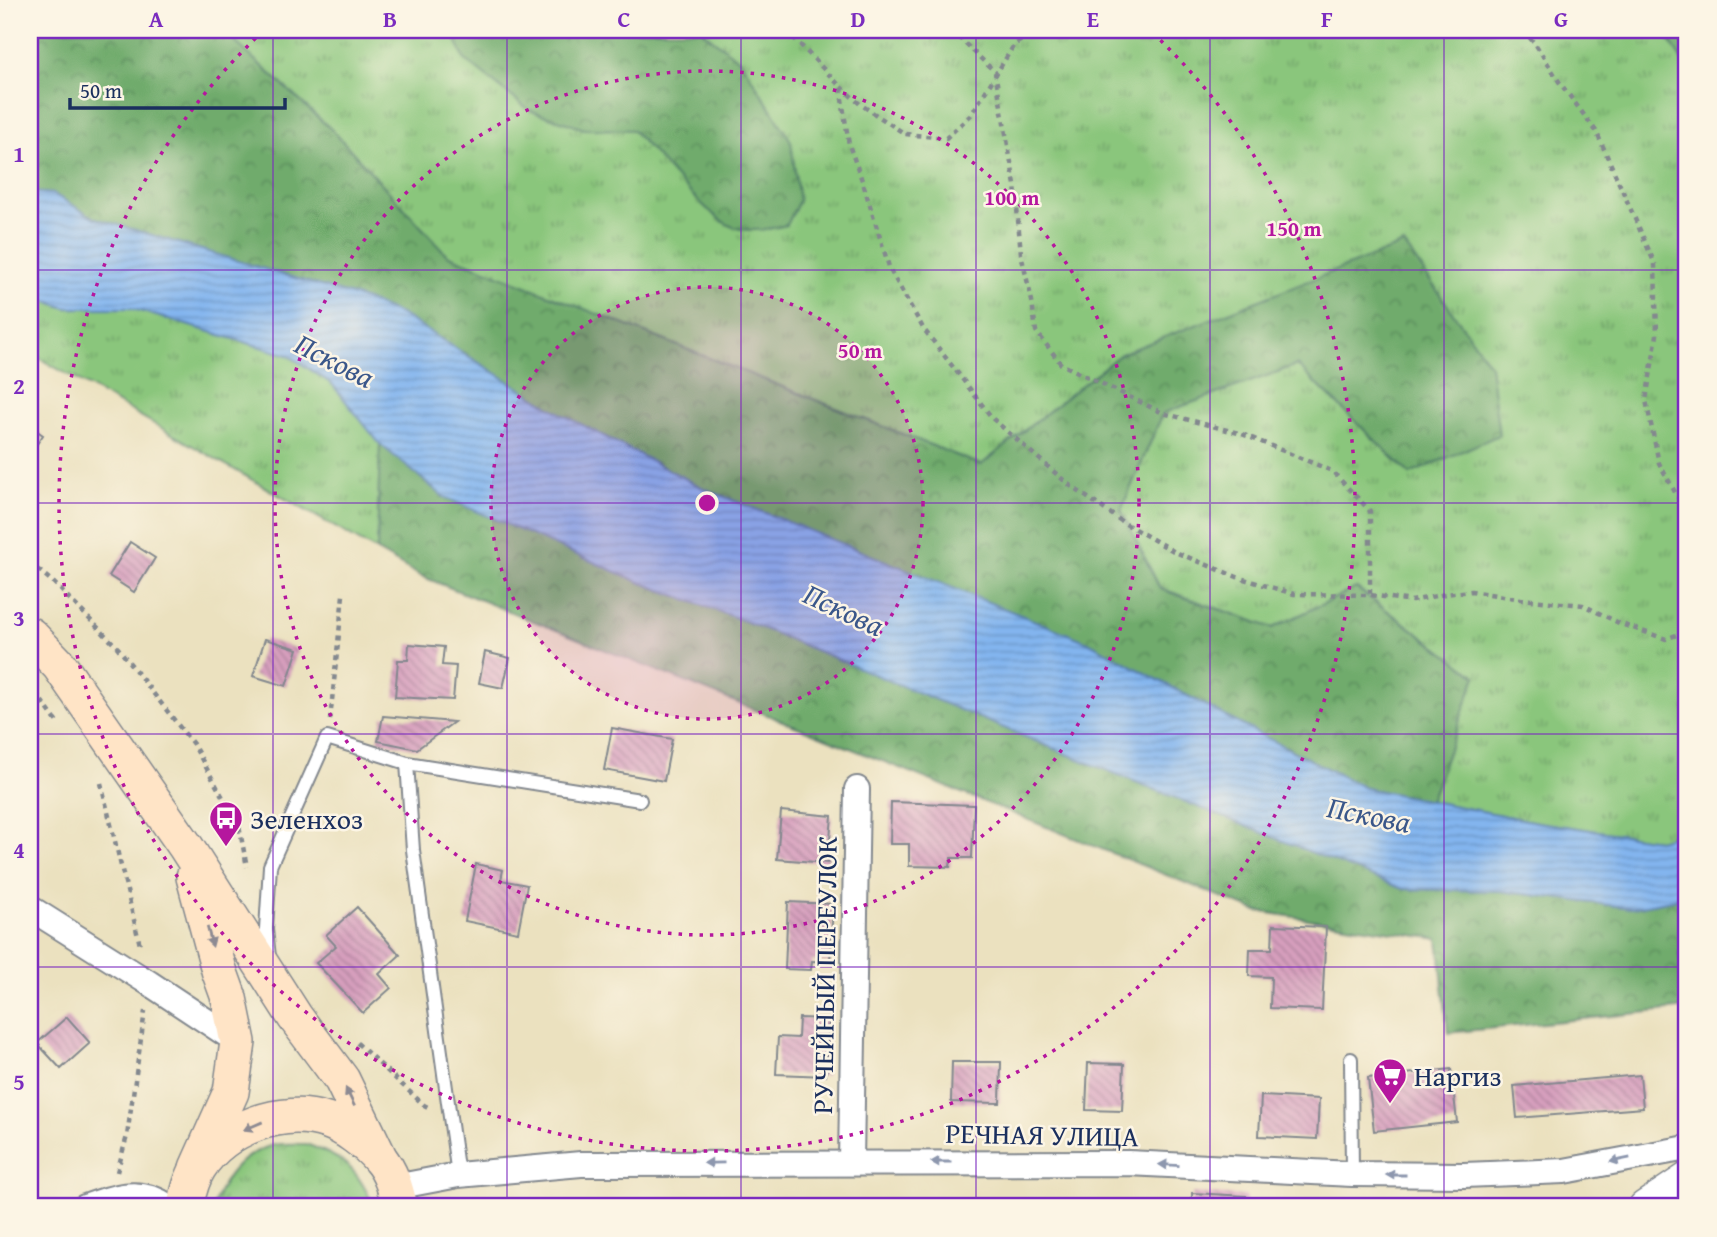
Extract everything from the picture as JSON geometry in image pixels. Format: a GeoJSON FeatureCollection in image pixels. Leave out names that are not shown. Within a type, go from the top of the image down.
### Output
{"type":"FeatureCollection","features":[{"type":"Feature","properties":{"kind":"main road"},"geometry":{"type":"LineString","coordinates":[[30,635],[60,665],[186,847],[295,1017],[342,1080],[392,1184]]}},
{"type":"Feature","properties":{"kind":"main road"},"geometry":{"type":"LineString","coordinates":[[185,1207],[197,1168],[231,1092],[238,1042],[229,998],[186,847]]}},
{"type":"Feature","properties":{"kind":"main road"},"geometry":{"type":"LineString","coordinates":[[197,1168],[211,1151],[231,1136],[256,1123],[291,1116],[327,1121],[355,1136],[392,1184]]}},
{"type":"Feature","properties":{"kind":"street","name":"РУЧЕЙНЫЙ ПЕРЕУЛОК"},"geometry":{"type":"LineString","coordinates":[[851,1162],[857,789]]}},
{"type":"Feature","properties":{"kind":"street"},"geometry":{"type":"LineString","coordinates":[[30,908],[238,1042]]}},
{"type":"Feature","properties":{"kind":"street","name":"РЕЧНАЯ УЛИЦА"},"geometry":{"type":"LineString","coordinates":[[392,1184],[581,1164],[1128,1163],[1352,1174],[1464,1175],[1564,1171],[1687,1148]]}},
{"type":"Feature","properties":{"kind":"street"},"geometry":{"type":"LineString","coordinates":[[1645,1207],[1687,1179]]}},
{"type":"Feature","properties":{"kind":"street"},"geometry":{"type":"LineString","coordinates":[[85,1207],[140,1194],[169,1207]]}},
{"type":"Feature","properties":{"kind":"lane"},"geometry":{"type":"LineString","coordinates":[[272,979],[266,929],[270,866],[327,738],[407,763],[640,800]]}},
{"type":"Feature","properties":{"kind":"lane"},"geometry":{"type":"LineString","coordinates":[[407,763],[413,850],[458,1175]]}},
{"type":"Feature","properties":{"kind":"lane"},"geometry":{"type":"LineString","coordinates":[[1351,1059],[1352,1174]]}},
{"type":"Feature","properties":{"kind":"path"},"geometry":{"type":"LineString","coordinates":[[786,30],[860,104],[905,134],[946,138],[971,115],[1014,45],[1038,30]]}},
{"type":"Feature","properties":{"kind":"path"},"geometry":{"type":"LineString","coordinates":[[951,30],[995,72],[1015,185],[1021,254],[1036,331],[1061,364],[1163,413],[1242,434],[1332,471],[1370,511],[1370,594]]}},
{"type":"Feature","properties":{"kind":"path"},"geometry":{"type":"LineString","coordinates":[[1523,30],[1596,131],[1656,264],[1657,335],[1646,400],[1659,463],[1687,514]]}},
{"type":"Feature","properties":{"kind":"path"},"geometry":{"type":"LineString","coordinates":[[840,86],[849,145],[890,270],[923,328],[993,419],[1068,484],[1124,523],[1175,552],[1237,577],[1294,594],[1370,594],[1412,601],[1445,593],[1471,591],[1521,599],[1583,604],[1621,624],[1666,639],[1687,631]]}},
{"type":"Feature","properties":{"kind":"path"},"geometry":{"type":"LineString","coordinates":[[30,563],[53,582],[118,648],[193,744],[239,826],[248,873]]}},
{"type":"Feature","properties":{"kind":"path"},"geometry":{"type":"LineString","coordinates":[[327,738],[343,595]]}},
{"type":"Feature","properties":{"kind":"path"},"geometry":{"type":"LineString","coordinates":[[30,685],[62,729]]}},
{"type":"Feature","properties":{"kind":"path"},"geometry":{"type":"LineString","coordinates":[[94,773],[102,784],[149,983],[127,1136],[117,1171],[114,1198]]}},
{"type":"Feature","properties":{"kind":"path"},"geometry":{"type":"LineString","coordinates":[[347,1034],[424,1105],[449,1113]]}},
{"type":"Feature","properties":{"kind":"green space"},"geometry":{"type":"Polygon","coordinates":[[[30,30],[222,30],[334,132],[447,255],[981,465],[1121,354],[1404,244],[1490,365],[1499,435],[1410,474],[1297,365],[1163,413],[1121,510],[1160,589],[1273,628],[1356,588],[1476,676],[1430,801],[1365,788],[1087,642],[705,489],[563,415],[402,315],[361,298],[95,218],[53,194],[30,192],[30,30]]]}},
{"type":"Feature","properties":{"kind":"green space"},"geometry":{"type":"Polygon","coordinates":[[[222,30],[1662,30],[1687,67],[1687,832],[1658,840],[1537,822],[1430,801],[1476,676],[1357,588],[1273,628],[1160,588],[1121,510],[1163,413],[1297,365],[1410,474],[1490,365],[1121,354],[981,465],[447,255],[334,132],[222,30]]]}},
{"type":"Feature","properties":{"kind":"green space"},"geometry":{"type":"Polygon","coordinates":[[[452,30],[701,30],[741,61],[791,141],[799,201],[787,225],[753,230],[733,227],[696,199],[632,130],[584,129],[529,110],[464,59],[452,30]]]}},
{"type":"Feature","properties":{"kind":"green space"},"geometry":{"type":"Polygon","coordinates":[[[1662,30],[1687,30],[1687,67],[1662,30]]]}},
{"type":"Feature","properties":{"kind":"green space"},"geometry":{"type":"Polygon","coordinates":[[[30,296],[67,308],[130,308],[288,355],[332,384],[380,444],[377,551],[30,353],[30,296]]]}},
{"type":"Feature","properties":{"kind":"green space"},"geometry":{"type":"Polygon","coordinates":[[[380,444],[444,497],[642,583],[750,623],[1403,889],[1501,891],[1632,908],[1687,897],[1687,949],[1679,953],[1687,981],[1687,1008],[1448,1033],[1438,939],[1256,911],[421,576],[377,551],[380,444]]]}},
{"type":"Feature","properties":{"kind":"green space"},"geometry":{"type":"Polygon","coordinates":[[[306,1144],[349,1166],[362,1183],[374,1207],[213,1207],[222,1186],[242,1161],[273,1145],[306,1144]]]}},
{"type":"Feature","properties":{"kind":"water","name":"Пскова"},"geometry":{"type":"Polygon","coordinates":[[[30,192],[53,194],[95,218],[361,298],[402,315],[563,415],[705,489],[1088,642],[1365,788],[1537,822],[1658,840],[1687,832],[1687,897],[1632,908],[1501,891],[1403,889],[750,623],[642,583],[444,497],[380,444],[332,384],[288,355],[130,308],[67,308],[30,296],[30,192]]]}},
{"type":"Feature","properties":{"kind":"building"},"geometry":{"type":"Polygon","coordinates":[[[30,426],[43,435],[30,454],[30,426]]]}},
{"type":"Feature","properties":{"kind":"building"},"geometry":{"type":"Polygon","coordinates":[[[130,542],[155,558],[134,592],[109,576],[130,542]]]}},
{"type":"Feature","properties":{"kind":"building"},"geometry":{"type":"Polygon","coordinates":[[[265,639],[298,649],[286,686],[253,676],[265,639]]]}},
{"type":"Feature","properties":{"kind":"building"},"geometry":{"type":"Polygon","coordinates":[[[409,644],[444,647],[442,665],[456,666],[453,700],[395,697],[398,660],[408,660],[409,644]]]}},
{"type":"Feature","properties":{"kind":"building"},"geometry":{"type":"Polygon","coordinates":[[[485,652],[510,658],[503,688],[479,683],[485,652]]]}},
{"type":"Feature","properties":{"kind":"building"},"geometry":{"type":"Polygon","coordinates":[[[383,716],[454,722],[417,749],[378,741],[383,716]]]}},
{"type":"Feature","properties":{"kind":"building"},"geometry":{"type":"Polygon","coordinates":[[[612,728],[672,739],[664,781],[604,770],[612,728]]]}},
{"type":"Feature","properties":{"kind":"building"},"geometry":{"type":"Polygon","coordinates":[[[891,802],[974,805],[972,858],[951,858],[950,867],[909,866],[909,844],[890,844],[891,802]]]}},
{"type":"Feature","properties":{"kind":"building"},"geometry":{"type":"Polygon","coordinates":[[[781,811],[832,816],[828,863],[777,859],[781,811]]]}},
{"type":"Feature","properties":{"kind":"building"},"geometry":{"type":"Polygon","coordinates":[[[476,864],[503,870],[501,880],[527,885],[518,932],[465,921],[476,864]]]}},
{"type":"Feature","properties":{"kind":"building"},"geometry":{"type":"Polygon","coordinates":[[[788,902],[833,904],[830,962],[812,961],[811,970],[785,969],[788,902]]]}},
{"type":"Feature","properties":{"kind":"building"},"geometry":{"type":"Polygon","coordinates":[[[357,907],[400,955],[379,974],[391,988],[363,1013],[316,963],[336,946],[326,935],[357,907]]]}},
{"type":"Feature","properties":{"kind":"building"},"geometry":{"type":"Polygon","coordinates":[[[1273,925],[1326,927],[1322,1010],[1270,1008],[1271,977],[1249,976],[1250,949],[1272,949],[1273,925]]]}},
{"type":"Feature","properties":{"kind":"building"},"geometry":{"type":"Polygon","coordinates":[[[67,1017],[90,1043],[61,1069],[37,1043],[67,1017]]]}},
{"type":"Feature","properties":{"kind":"building"},"geometry":{"type":"Polygon","coordinates":[[[799,1018],[829,1019],[826,1076],[776,1074],[778,1037],[798,1038],[799,1018]]]}},
{"type":"Feature","properties":{"kind":"building"},"geometry":{"type":"Polygon","coordinates":[[[952,1062],[1001,1062],[1000,1103],[951,1102],[952,1062]]]}},
{"type":"Feature","properties":{"kind":"building"},"geometry":{"type":"Polygon","coordinates":[[[1088,1063],[1124,1064],[1122,1111],[1086,1110],[1088,1063]]]}},
{"type":"Feature","properties":{"kind":"building"},"geometry":{"type":"Polygon","coordinates":[[[1451,1069],[1457,1122],[1374,1131],[1368,1078],[1451,1069]]]}},
{"type":"Feature","properties":{"kind":"building"},"geometry":{"type":"Polygon","coordinates":[[[1640,1075],[1643,1108],[1517,1118],[1514,1086],[1640,1075]]]}},
{"type":"Feature","properties":{"kind":"building"},"geometry":{"type":"Polygon","coordinates":[[[1261,1096],[1319,1099],[1317,1139],[1259,1136],[1261,1096]]]}},
{"type":"Feature","properties":{"kind":"building"},"geometry":{"type":"Polygon","coordinates":[[[1192,1193],[1246,1196],[1246,1207],[1192,1207],[1192,1193]]]}},
{"type":"Feature","properties":{"kind":"place","name":"Зеленхоз"},"geometry":{"type":"Point","coordinates":[226,848]}},
{"type":"Feature","properties":{"kind":"place","name":"Наргиз"},"geometry":{"type":"Point","coordinates":[1390,1105]}}]}
